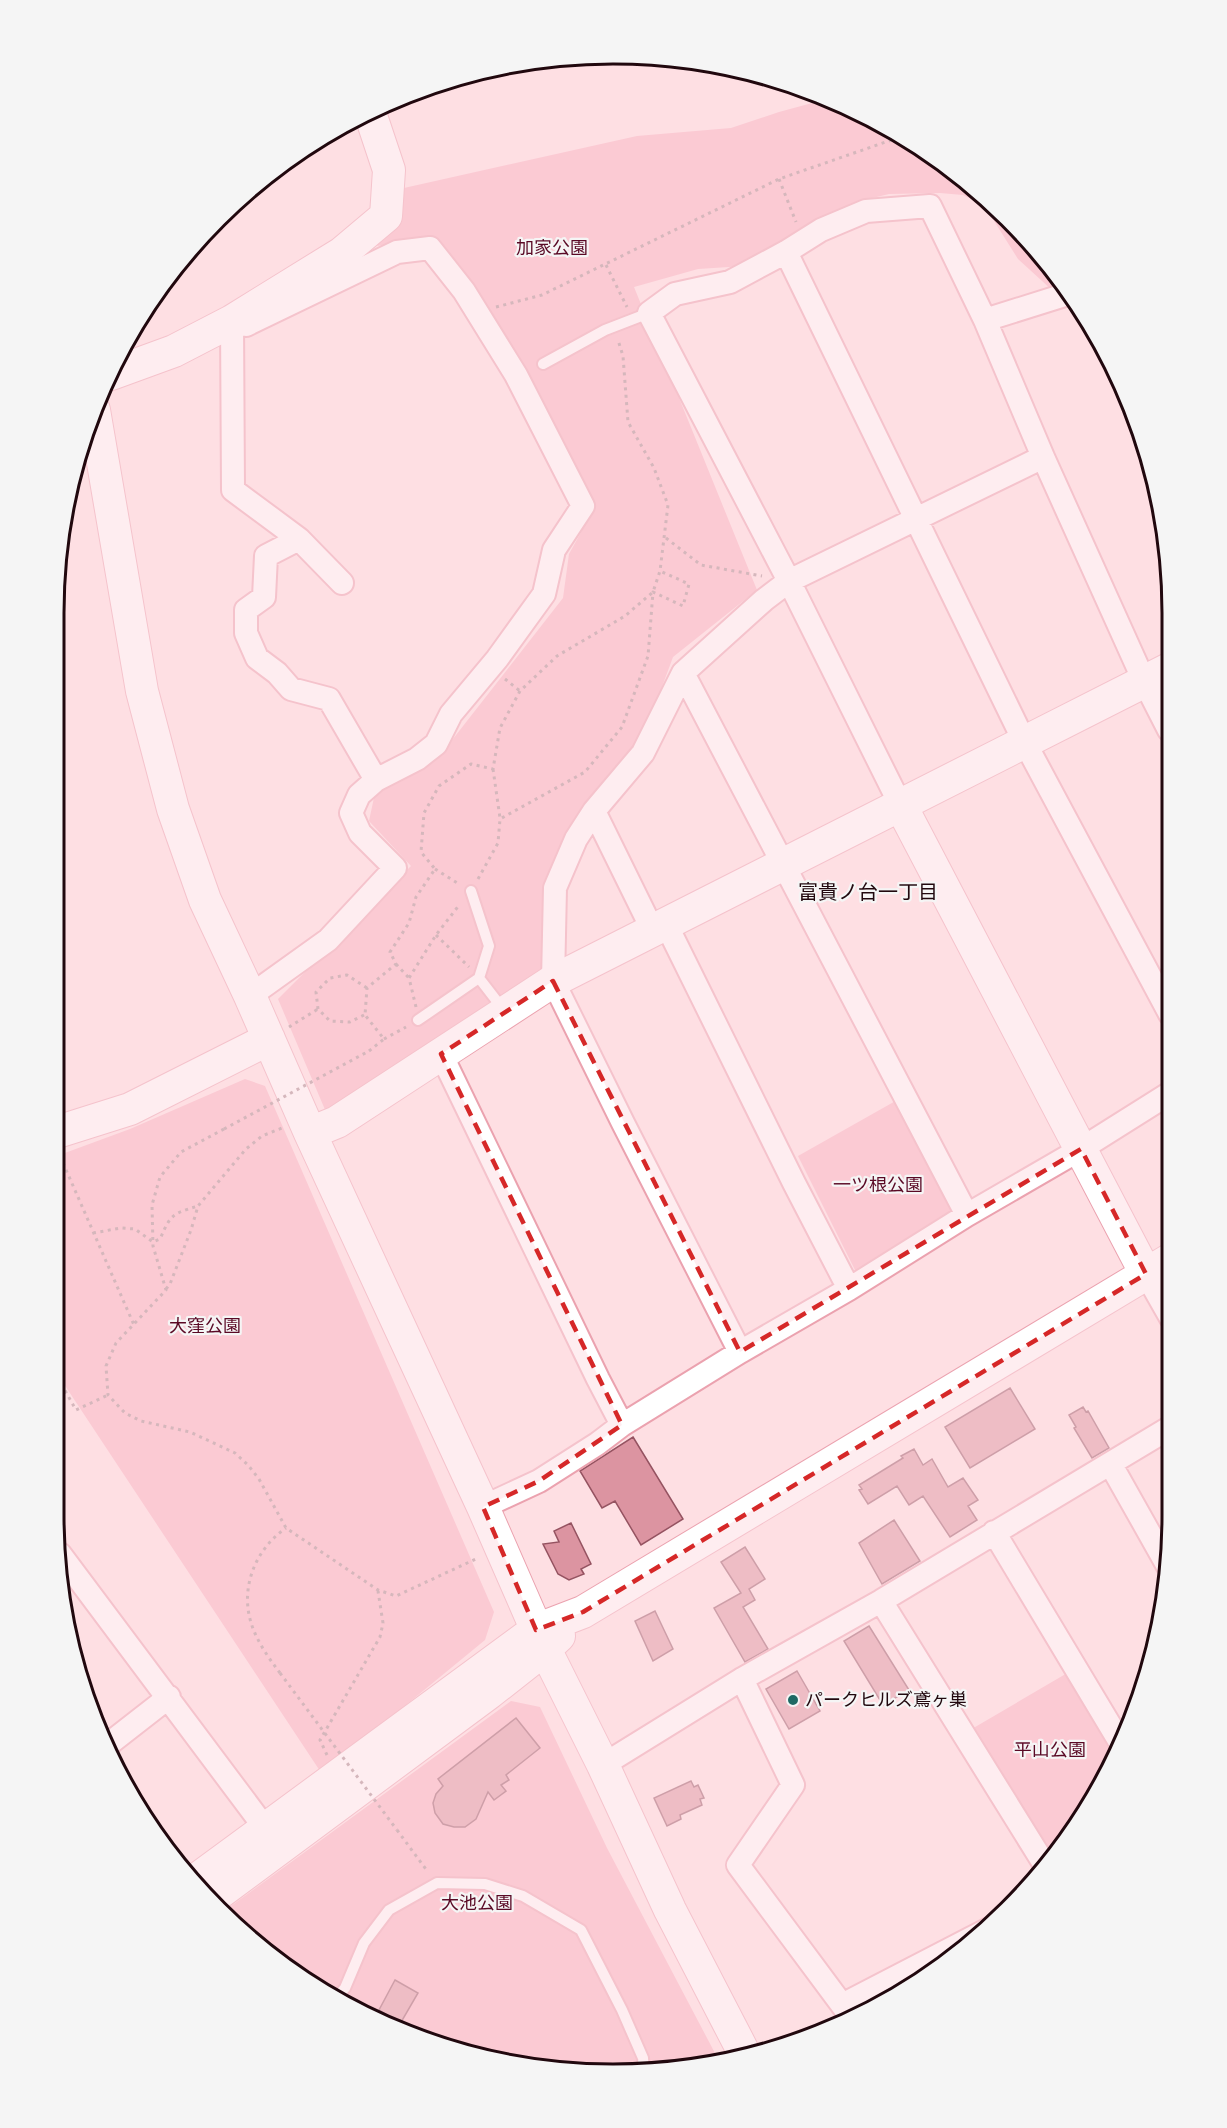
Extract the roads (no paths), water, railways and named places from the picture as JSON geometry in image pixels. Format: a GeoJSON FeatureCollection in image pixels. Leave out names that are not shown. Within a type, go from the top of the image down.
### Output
{"type":"FeatureCollection","features":[{"type":"Feature","properties":{"kind":"street"},"geometry":{"type":"LineString","coordinates":[[121,370],[174,351],[232,321],[342,253],[386,216],[389,170],[372,120]]}},
{"type":"Feature","properties":{"kind":"street"},"geometry":{"type":"LineString","coordinates":[[1162,698],[1157,675],[1043,457],[985,320],[930,206],[866,211],[821,230],[795,247],[730,282],[675,294],[641,316],[785,584],[1081,1149],[1158,1266],[1162,1282]]}},
{"type":"Feature","properties":{"kind":"street"},"geometry":{"type":"LineString","coordinates":[[795,247],[914,519],[1024,741],[1162,999]]}},
{"type":"Feature","properties":{"kind":"street"},"geometry":{"type":"LineString","coordinates":[[232,321],[246,325],[397,252],[430,248],[464,291],[516,375],[583,506],[554,550],[544,594],[497,659],[451,714],[436,744],[417,759],[375,780],[359,795],[351,813],[360,833],[395,868],[328,940],[250,996]]}},
{"type":"Feature","properties":{"kind":"street"},"geometry":{"type":"LineString","coordinates":[[985,320],[1061,296]]}},
{"type":"Feature","properties":{"kind":"street"},"geometry":{"type":"LineString","coordinates":[[232,321],[232,490],[299,539],[342,583]]}},
{"type":"Feature","properties":{"kind":"street"},"geometry":{"type":"LineString","coordinates":[[97,428],[142,691],[173,809],[205,900],[268,1039],[298,1129],[483,1507],[540,1640],[603,1765],[670,1910],[742,2048]]}},
{"type":"Feature","properties":{"kind":"street"},"geometry":{"type":"LineString","coordinates":[[740,1352],[553,981],[555,888],[576,839],[594,811],[643,753],[683,673],[764,600],[785,584],[1043,457]]}},
{"type":"Feature","properties":{"kind":"street"},"geometry":{"type":"LineString","coordinates":[[299,539],[266,556],[264,597],[246,610],[246,633],[257,658],[277,673],[291,689],[329,699],[375,780]]}},
{"type":"Feature","properties":{"kind":"street"},"geometry":{"type":"LineString","coordinates":[[683,673],[967,1215]]}},
{"type":"Feature","properties":{"kind":"street"},"geometry":{"type":"LineString","coordinates":[[298,1129],[337,1122],[553,981],[1157,675]]}},
{"type":"Feature","properties":{"kind":"street"},"geometry":{"type":"LineString","coordinates":[[594,811],[660,927],[849,1289]]}},
{"type":"Feature","properties":{"kind":"street"},"geometry":{"type":"LineString","coordinates":[[64,1139],[130,1109],[268,1039]]}},
{"type":"Feature","properties":{"kind":"street"},"geometry":{"type":"LineString","coordinates":[[441,1054],[622,1425]]}},
{"type":"Feature","properties":{"kind":"street"},"geometry":{"type":"LineString","coordinates":[[483,1507],[539,1481],[622,1425],[740,1352],[849,1289],[1162,1098]]}},
{"type":"Feature","properties":{"kind":"street"},"geometry":{"type":"LineString","coordinates":[[201,1876],[265,1828],[583,1612],[1158,1266]]}},
{"type":"Feature","properties":{"kind":"street"},"geometry":{"type":"LineString","coordinates":[[603,1765],[742,1678],[881,1601],[1162,1433]]}},
{"type":"Feature","properties":{"kind":"street"},"geometry":{"type":"LineString","coordinates":[[1111,1465],[1161,1553]]}},
{"type":"Feature","properties":{"kind":"street"},"geometry":{"type":"LineString","coordinates":[[994,1532],[1116,1735]]}},
{"type":"Feature","properties":{"kind":"street"},"geometry":{"type":"LineString","coordinates":[[73,1585],[169,1697],[265,1828]]}},
{"type":"Feature","properties":{"kind":"street"},"geometry":{"type":"LineString","coordinates":[[881,1601],[1041,1859]]}},
{"type":"Feature","properties":{"kind":"street"},"geometry":{"type":"LineString","coordinates":[[217,1894],[489,1693],[540,1640]]}},
{"type":"Feature","properties":{"kind":"street"},"geometry":{"type":"LineString","coordinates":[[742,1678],[793,1785],[738,1865],[847,2011],[930,1963]]}},
{"type":"Feature","properties":{"kind":"street"},"geometry":{"type":"LineString","coordinates":[[113,1740],[169,1697]]}},
{"type":"Feature","properties":{"kind":"lane"},"geometry":{"type":"LineString","coordinates":[[543,364],[605,330],[641,316]]}},
{"type":"Feature","properties":{"kind":"lane"},"geometry":{"type":"LineString","coordinates":[[418,1020],[479,978],[489,946],[471,891]]}},
{"type":"Feature","properties":{"kind":"lane"},"geometry":{"type":"LineString","coordinates":[[479,978],[505,1012]]}},
{"type":"Feature","properties":{"kind":"lane"},"geometry":{"type":"LineString","coordinates":[[342,1992],[364,1943],[390,1910],[437,1883],[485,1884],[523,1896],[581,1930],[643,2062]]}},
{"type":"Feature","properties":{"kind":"place","name":"パークヒルズ鳶ヶ巣"},"geometry":{"type":"Point","coordinates":[793,1700]}},
{"type":"Feature","properties":{"kind":"district","name":"富貴ノ台一丁目"},"geometry":{"type":"Point","coordinates":[868,892]}},
{"type":"Feature","properties":{"kind":"park label","name":"加家公園"},"geometry":{"type":"Point","coordinates":[552,248]}},
{"type":"Feature","properties":{"kind":"park label","name":"一ツ根公園"},"geometry":{"type":"Point","coordinates":[878,1185]}},
{"type":"Feature","properties":{"kind":"park label","name":"大窪公園"},"geometry":{"type":"Point","coordinates":[205,1326]}},
{"type":"Feature","properties":{"kind":"park label","name":"平山公園"},"geometry":{"type":"Point","coordinates":[1050,1750]}},
{"type":"Feature","properties":{"kind":"park label","name":"大池公園"},"geometry":{"type":"Point","coordinates":[477,1903]}}]}
